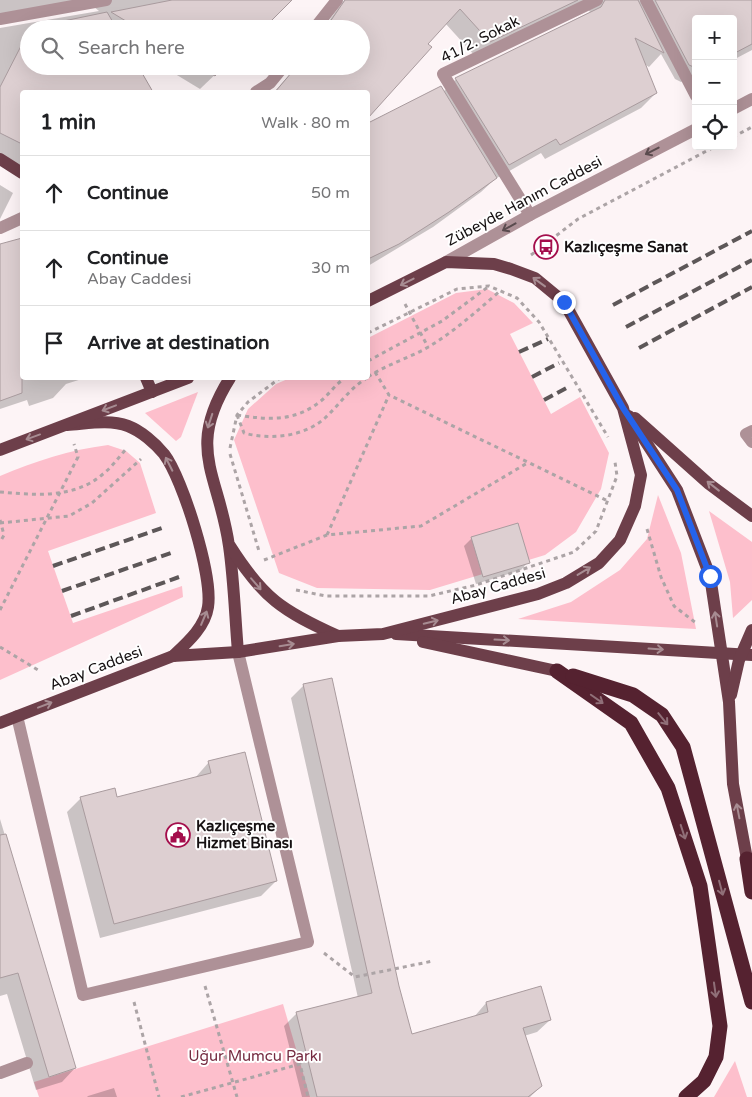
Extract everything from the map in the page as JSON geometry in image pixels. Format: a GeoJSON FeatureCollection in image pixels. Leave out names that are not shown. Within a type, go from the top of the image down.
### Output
{"type":"FeatureCollection","features":[{"type":"Feature","properties":{"kind":"highway"},"geometry":{"type":"LineString","coordinates":[[557,671],[633,695],[662,715],[683,747],[752,1002]]}},
{"type":"Feature","properties":{"kind":"highway"},"geometry":{"type":"LineString","coordinates":[[557,671],[631,723],[668,788],[700,886],[720,1026],[716,1057],[704,1082],[686,1097]]}},
{"type":"Feature","properties":{"kind":"highway"},"geometry":{"type":"LineString","coordinates":[[750,863],[752,892]]}},
{"type":"Feature","properties":{"kind":"main road"},"geometry":{"type":"LineString","coordinates":[[0,159],[20,172]]}},
{"type":"Feature","properties":{"kind":"main road","name":"Abay Caddesi"},"geometry":{"type":"LineString","coordinates":[[384,634],[538,594],[566,583],[599,563],[620,540],[635,506],[641,475],[623,408],[564,302],[535,278],[511,269],[494,264],[446,262]]}},
{"type":"Feature","properties":{"kind":"main road","name":"Zübeyde Hanım Caddesi"},"geometry":{"type":"LineString","coordinates":[[370,300],[446,262]]}},
{"type":"Feature","properties":{"kind":"main road"},"geometry":{"type":"LineString","coordinates":[[147,380],[152,392]]}},
{"type":"Feature","properties":{"kind":"main road"},"geometry":{"type":"LineString","coordinates":[[0,450],[183,380]]}},
{"type":"Feature","properties":{"kind":"main road"},"geometry":{"type":"LineString","coordinates":[[229,380],[218,397],[206,432],[207,456],[228,544],[238,652]]}},
{"type":"Feature","properties":{"kind":"main road","name":"Abay Caddesi"},"geometry":{"type":"LineString","coordinates":[[623,408],[709,484],[752,516]]}},
{"type":"Feature","properties":{"kind":"main road"},"geometry":{"type":"LineString","coordinates":[[623,408],[677,490],[710,576],[729,702],[733,784],[750,863]]}},
{"type":"Feature","properties":{"kind":"main road"},"geometry":{"type":"LineString","coordinates":[[67,425],[109,422],[128,426],[147,437],[164,454],[181,488],[201,549],[207,578],[209,606],[204,622],[173,656]]}},
{"type":"Feature","properties":{"kind":"main road"},"geometry":{"type":"LineString","coordinates":[[228,544],[250,577],[266,595],[301,620],[338,636]]}},
{"type":"Feature","properties":{"kind":"main road"},"geometry":{"type":"LineString","coordinates":[[729,702],[739,660],[752,630]]}},
{"type":"Feature","properties":{"kind":"main road","name":"Abay Caddesi"},"geometry":{"type":"LineString","coordinates":[[0,723],[173,656],[238,652],[338,636],[384,634],[608,645],[752,655]]}},
{"type":"Feature","properties":{"kind":"main road"},"geometry":{"type":"LineString","coordinates":[[384,634],[557,671]]}},
{"type":"Feature","properties":{"kind":"street"},"geometry":{"type":"LineString","coordinates":[[0,19],[33,6],[106,0]]}},
{"type":"Feature","properties":{"kind":"street"},"geometry":{"type":"LineString","coordinates":[[321,20],[337,0]]}},
{"type":"Feature","properties":{"kind":"street","name":"41/2. Sokak"},"geometry":{"type":"LineString","coordinates":[[530,215],[443,74],[597,0]]}},
{"type":"Feature","properties":{"kind":"street"},"geometry":{"type":"LineString","coordinates":[[646,0],[692,88]]}},
{"type":"Feature","properties":{"kind":"street"},"geometry":{"type":"LineString","coordinates":[[259,90],[270,83],[277,75]]}},
{"type":"Feature","properties":{"kind":"street"},"geometry":{"type":"LineString","coordinates":[[737,107],[752,99]]}},
{"type":"Feature","properties":{"kind":"street","name":"Zübeyde Hanım Caddesi"},"geometry":{"type":"LineString","coordinates":[[446,262],[530,215],[692,131]]}},
{"type":"Feature","properties":{"kind":"street"},"geometry":{"type":"LineString","coordinates":[[0,228],[20,219]]}},
{"type":"Feature","properties":{"kind":"street"},"geometry":{"type":"LineString","coordinates":[[752,431],[746,434],[752,442]]}},
{"type":"Feature","properties":{"kind":"street"},"geometry":{"type":"LineString","coordinates":[[17,716],[83,995],[129,982],[308,942],[238,652]]}},
{"type":"Feature","properties":{"kind":"street"},"geometry":{"type":"LineString","coordinates":[[0,1073],[27,1063]]}},
{"type":"Feature","properties":{"kind":"path"},"geometry":{"type":"LineString","coordinates":[[737,135],[752,127]]}},
{"type":"Feature","properties":{"kind":"path"},"geometry":{"type":"LineString","coordinates":[[370,360],[421,333],[489,286],[578,219],[708,150]]}},
{"type":"Feature","properties":{"kind":"path"},"geometry":{"type":"LineString","coordinates":[[370,332],[457,289],[489,286],[517,298],[539,322],[612,442]]}},
{"type":"Feature","properties":{"kind":"path"},"geometry":{"type":"LineString","coordinates":[[397,288],[428,347]]}},
{"type":"Feature","properties":{"kind":"path"},"geometry":{"type":"LineString","coordinates":[[370,375],[428,347],[460,326],[500,291]]}},
{"type":"Feature","properties":{"kind":"path"},"geometry":{"type":"LineString","coordinates":[[376,372],[389,395],[608,501]]}},
{"type":"Feature","properties":{"kind":"path"},"geometry":{"type":"LineString","coordinates":[[268,568],[262,561],[229,451],[237,415],[248,402],[277,380]]}},
{"type":"Feature","properties":{"kind":"path"},"geometry":{"type":"LineString","coordinates":[[237,415],[268,420],[291,418],[312,407],[343,380]]}},
{"type":"Feature","properties":{"kind":"path"},"geometry":{"type":"LineString","coordinates":[[218,397],[237,415],[244,433],[256,436],[283,436],[305,430],[323,420],[364,380]]}},
{"type":"Feature","properties":{"kind":"path"},"geometry":{"type":"LineString","coordinates":[[327,535],[389,395]]}},
{"type":"Feature","properties":{"kind":"path"},"geometry":{"type":"LineString","coordinates":[[0,610],[78,457],[67,425]]}},
{"type":"Feature","properties":{"kind":"path"},"geometry":{"type":"LineString","coordinates":[[0,492],[44,496],[80,488],[103,474],[127,448]]}},
{"type":"Feature","properties":{"kind":"path"},"geometry":{"type":"LineString","coordinates":[[0,542],[4,535],[0,522],[20,519],[46,520],[68,516],[92,503],[143,458],[164,454]]}},
{"type":"Feature","properties":{"kind":"path"},"geometry":{"type":"LineString","coordinates":[[294,590],[326,596],[429,596],[476,585],[574,552],[596,531],[617,476],[614,459]]}},
{"type":"Feature","properties":{"kind":"path"},"geometry":{"type":"LineString","coordinates":[[262,561],[327,535],[420,526],[529,462]]}},
{"type":"Feature","properties":{"kind":"path"},"geometry":{"type":"LineString","coordinates":[[646,524],[661,577],[674,606],[720,641]]}},
{"type":"Feature","properties":{"kind":"path"},"geometry":{"type":"LineString","coordinates":[[0,647],[38,670]]}},
{"type":"Feature","properties":{"kind":"path"},"geometry":{"type":"LineString","coordinates":[[308,942],[356,977],[433,961]]}},
{"type":"Feature","properties":{"kind":"path"},"geometry":{"type":"LineString","coordinates":[[199,967],[238,1097]]}},
{"type":"Feature","properties":{"kind":"path"},"geometry":{"type":"LineString","coordinates":[[129,982],[159,1097]]}},
{"type":"Feature","properties":{"kind":"path"},"geometry":{"type":"LineString","coordinates":[[181,1097],[300,1064],[308,1097]]}},
{"type":"Feature","properties":{"kind":"green space"},"geometry":{"type":"Polygon","coordinates":[[[487,289],[514,303],[533,323],[510,334],[551,414],[580,397],[609,453],[601,489],[576,532],[545,555],[430,590],[317,588],[279,573],[234,440],[248,409],[276,384],[285,380],[370,380],[370,337],[456,293],[487,289]]]}},
{"type":"Feature","properties":{"kind":"green space"},"geometry":{"type":"Polygon","coordinates":[[[198,392],[181,437],[176,441],[145,413],[198,392]]]}},
{"type":"Feature","properties":{"kind":"green space"},"geometry":{"type":"Polygon","coordinates":[[[108,445],[126,451],[140,463],[156,513],[48,551],[73,623],[182,586],[183,597],[0,680],[0,476],[53,457],[108,445]]]}},
{"type":"Feature","properties":{"kind":"green space"},"geometry":{"type":"Polygon","coordinates":[[[658,495],[681,553],[696,629],[518,619],[571,602],[620,570],[647,539],[658,495]]]}},
{"type":"Feature","properties":{"kind":"green space"},"geometry":{"type":"Polygon","coordinates":[[[709,511],[752,542],[752,600],[733,618],[730,582],[709,511]]]}},
{"type":"Feature","properties":{"kind":"green space","name":"Uğur Mumcu Parkı"},"geometry":{"type":"Polygon","coordinates":[[[283,1004],[310,1097],[39,1097],[34,1082],[283,1004]]]}},
{"type":"Feature","properties":{"kind":"green space"},"geometry":{"type":"Polygon","coordinates":[[[735,1061],[747,1097],[714,1097],[735,1061]]]}},
{"type":"Feature","properties":{"kind":"building"},"geometry":{"type":"Polygon","coordinates":[[[172,0],[292,0],[272,20],[124,20],[111,12],[172,0]]]}},
{"type":"Feature","properties":{"kind":"building"},"geometry":{"type":"Polygon","coordinates":[[[345,0],[578,0],[490,42],[460,9],[428,44],[432,47],[370,116],[370,90],[277,90],[289,75],[370,75],[370,20],[331,20],[345,0]]]}},
{"type":"Feature","properties":{"kind":"building"},"geometry":{"type":"Polygon","coordinates":[[[605,0],[638,0],[664,53],[635,38],[657,93],[560,145],[556,139],[509,165],[455,78],[601,7],[605,0]]]}},
{"type":"Feature","properties":{"kind":"building"},"geometry":{"type":"Polygon","coordinates":[[[655,0],[752,0],[752,44],[737,52],[737,15],[692,15],[692,66],[689,65],[655,0]]]}},
{"type":"Feature","properties":{"kind":"building"},"geometry":{"type":"Polygon","coordinates":[[[107,12],[112,20],[68,20],[107,12]]]}},
{"type":"Feature","properties":{"kind":"building"},"geometry":{"type":"Polygon","coordinates":[[[20,48],[20,75],[143,75],[152,90],[20,90],[20,143],[0,133],[0,87],[20,48]]]}},
{"type":"Feature","properties":{"kind":"building"},"geometry":{"type":"Polygon","coordinates":[[[441,86],[497,178],[399,244],[370,258],[370,122],[441,86]]]}},
{"type":"Feature","properties":{"kind":"building"},"geometry":{"type":"Polygon","coordinates":[[[20,239],[20,380],[22,380],[22,393],[0,401],[0,244],[20,239]]]}},
{"type":"Feature","properties":{"kind":"building"},"geometry":{"type":"Polygon","coordinates":[[[518,523],[530,563],[483,577],[471,537],[518,523]]]}},
{"type":"Feature","properties":{"kind":"building"},"geometry":{"type":"Polygon","coordinates":[[[332,678],[399,986],[412,1034],[488,1012],[486,1002],[541,986],[551,1020],[523,1028],[542,1086],[528,1097],[317,1097],[296,1012],[372,993],[303,684],[332,678]]]}},
{"type":"Feature","properties":{"kind":"building"},"geometry":{"type":"Polygon","coordinates":[[[245,752],[277,881],[114,924],[80,797],[115,788],[117,797],[211,773],[208,761],[245,752]]]}},
{"type":"Feature","properties":{"kind":"building"},"geometry":{"type":"Polygon","coordinates":[[[6,834],[76,1068],[49,1077],[18,973],[0,978],[0,835],[6,834]]]}},
{"type":"Feature","properties":{"kind":"railway"},"geometry":{"type":"LineString","coordinates":[[613,305],[752,231]]}},
{"type":"Feature","properties":{"kind":"railway"},"geometry":{"type":"LineString","coordinates":[[626,327],[752,260]]}},
{"type":"Feature","properties":{"kind":"railway"},"geometry":{"type":"LineString","coordinates":[[639,348],[752,287]]}},
{"type":"Feature","properties":{"kind":"railway"},"geometry":{"type":"LineString","coordinates":[[519,352],[548,339]]}},
{"type":"Feature","properties":{"kind":"railway"},"geometry":{"type":"LineString","coordinates":[[532,377],[559,363]]}},
{"type":"Feature","properties":{"kind":"railway"},"geometry":{"type":"LineString","coordinates":[[544,400],[570,386]]}},
{"type":"Feature","properties":{"kind":"railway"},"geometry":{"type":"LineString","coordinates":[[53,566],[162,528]]}},
{"type":"Feature","properties":{"kind":"railway"},"geometry":{"type":"LineString","coordinates":[[62,591],[171,553]]}},
{"type":"Feature","properties":{"kind":"railway"},"geometry":{"type":"LineString","coordinates":[[71,616],[179,577]]}},
{"type":"Feature","properties":{"kind":"place","name":"Kazlıçeşme Sanat"},"geometry":{"type":"Point","coordinates":[546,247]}},
{"type":"Feature","properties":{"kind":"place","name":"Kazlıçeşme Hizmet Binası"},"geometry":{"type":"Point","coordinates":[178,835]}},
{"type":"Feature","properties":{"kind":"route"},"geometry":{"type":"LineString","coordinates":[[564,302],[623,408],[677,490],[710,576]]}}]}
